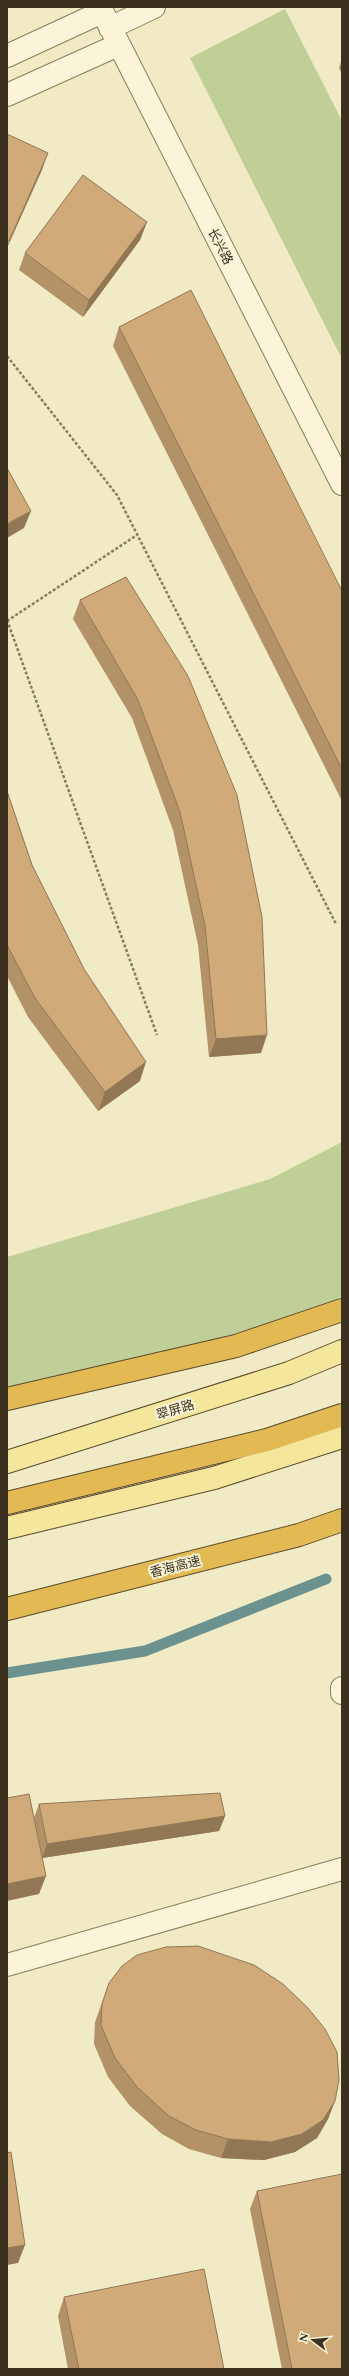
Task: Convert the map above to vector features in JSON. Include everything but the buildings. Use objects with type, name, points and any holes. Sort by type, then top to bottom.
[{"type":"highway","points":[[7,1399],[236,1346],[342,1310]]},
{"type":"highway","points":[[7,1503],[266,1440],[342,1415]]},
{"type":"highway","name":"香海高速","points":[[7,1609],[299,1535],[342,1520]]},
{"type":"main road","name":"翠屏路","points":[[7,1462],[289,1374],[342,1351]]},
{"type":"main road","points":[[7,1528],[214,1478],[342,1437]]},
{"type":"street","points":[[7,56],[154,7]]},
{"type":"street","points":[[7,95],[107,23]]},
{"type":"street","name":"长兴路","points":[[107,23],[342,484]]},
{"type":"street","points":[[342,1688],[342,1693]]},
{"type":"street","points":[[7,1965],[342,1869]]},
{"type":"path","points":[[7,356],[117,495],[336,924]]},
{"type":"path","points":[[137,535],[7,620],[157,1035]]},
{"type":"green space","points":[[285,9],[342,121],[342,359],[190,58]]},
{"type":"green space","points":[[342,1142],[342,1296],[280,1339],[7,1400],[7,1257],[270,1179]]},
{"type":"waterway","points":[[7,1673],[145,1651],[326,1579]]}]
